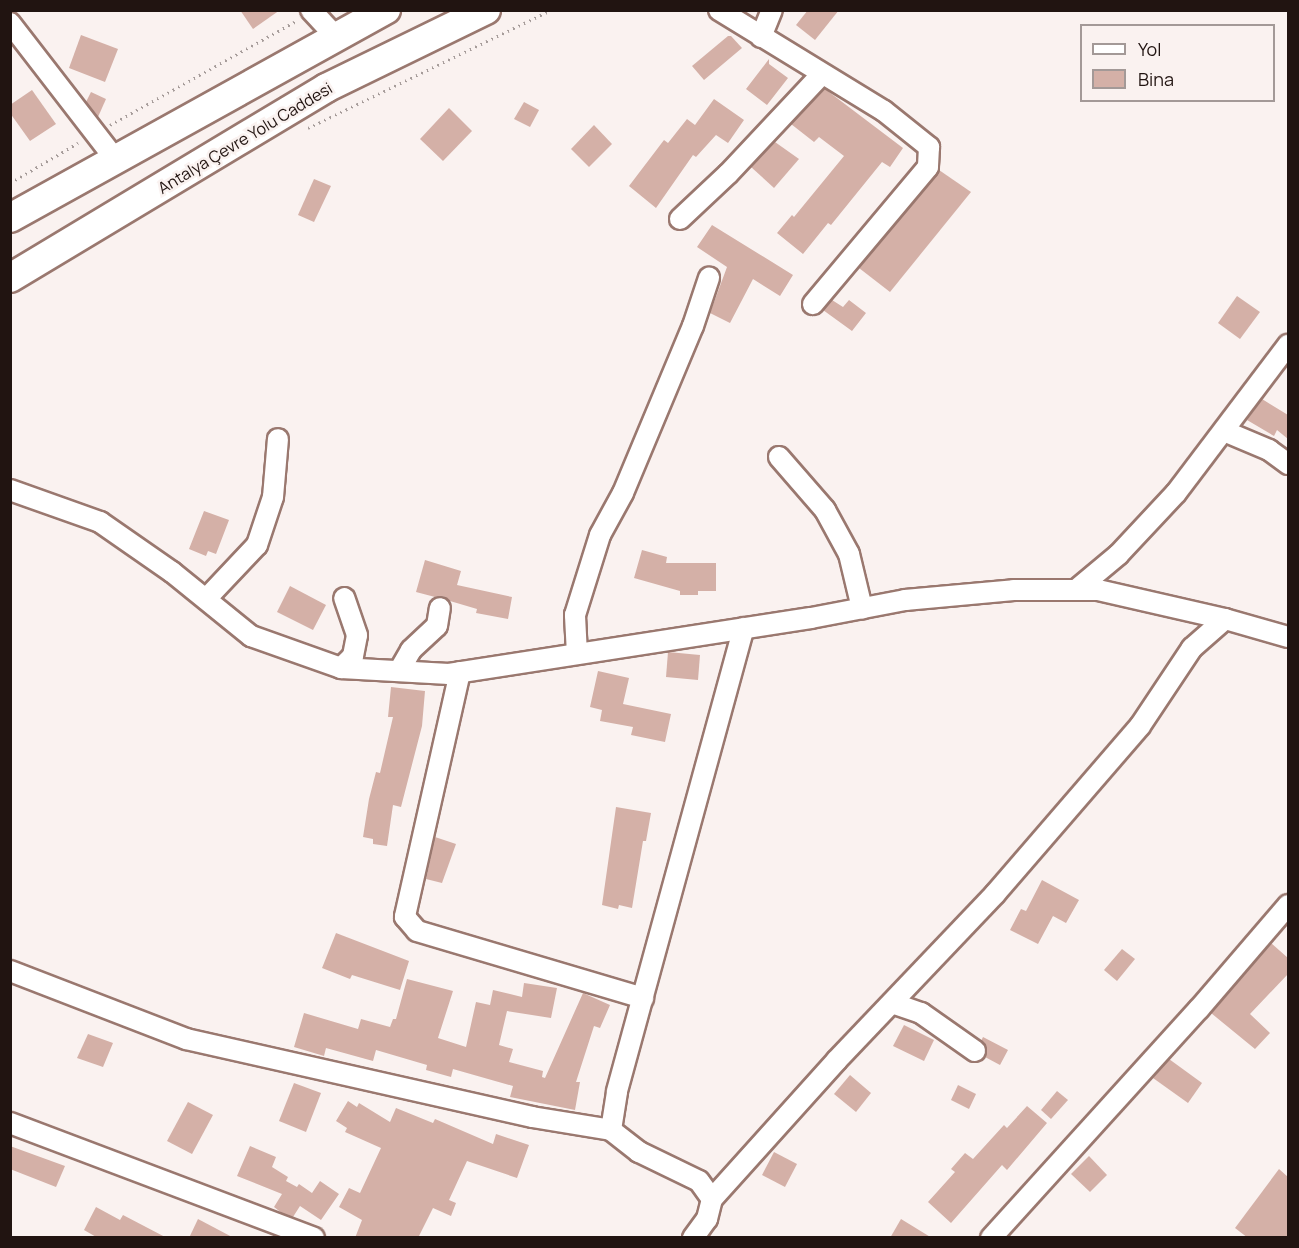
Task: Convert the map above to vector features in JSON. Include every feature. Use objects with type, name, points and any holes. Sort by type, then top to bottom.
[{"type":"highway","points":[[10,218],[386,10]]},
{"type":"highway","name":"Antalya Çevre Yolu Caddesi","points":[[10,278],[326,88],[486,10]]},
{"type":"street","points":[[719,10],[821,75],[884,111],[929,147],[928,167],[813,304]]},
{"type":"street","points":[[761,37],[772,10]]},
{"type":"street","points":[[312,11],[337,38]]},
{"type":"street","points":[[10,23],[116,160]]},
{"type":"street","points":[[680,219],[728,174],[821,75]]},
{"type":"street","points":[[577,654],[575,615],[596,546],[623,492],[693,326],[710,279]]},
{"type":"street","points":[[1076,590],[1118,555],[1176,493],[1288,345]]},
{"type":"street","points":[[1224,431],[1269,450],[1288,464]]},
{"type":"street","points":[[206,599],[257,545],[273,497],[278,439]]},
{"type":"street","points":[[778,458],[825,510],[849,554],[862,608]]},
{"type":"street","points":[[10,490],[100,522],[172,572],[251,636],[341,668],[460,672],[744,628],[905,600],[1003,591],[1098,590],[1224,619],[1288,637]]},
{"type":"street","points":[[341,668],[352,656],[357,635],[344,598]]},
{"type":"street","points":[[399,671],[411,650],[437,626],[440,608]]},
{"type":"street","points":[[693,1238],[707,1219],[712,1199],[891,1003],[995,894],[1140,726],[1192,648],[1224,619]]},
{"type":"street","points":[[611,1130],[617,1091],[744,628]]},
{"type":"street","points":[[460,672],[405,918],[417,931],[643,998]]},
{"type":"street","points":[[991,1238],[1199,1008],[1288,905]]},
{"type":"street","points":[[10,971],[186,1039],[532,1117],[611,1130],[639,1152],[699,1180],[712,1199]]},
{"type":"street","points":[[891,1003],[921,1013],[975,1051]]},
{"type":"street","points":[[10,1124],[27,1127],[314,1238]]},
{"type":"path","points":[[301,132],[550,10]]},
{"type":"path","points":[[10,183],[312,11]]},
{"type":"building","points":[[240,10],[280,10],[253,29]]},
{"type":"building","points":[[808,10],[839,10],[815,40],[796,25]]},
{"type":"building","points":[[81,35],[118,49],[105,82],[69,68]]},
{"type":"building","points":[[728,36],[731,36],[742,48],[704,80],[692,66]]},
{"type":"building","points":[[769,59],[769,64],[788,78],[767,105],[746,89]]},
{"type":"building","points":[[825,89],[903,148],[890,167],[882,162],[831,225],[828,223],[803,254],[777,233],[792,215],[794,217],[844,156],[819,137],[814,142],[791,124]]},
{"type":"building","points":[[32,90],[56,124],[30,141],[10,113],[10,105]]},
{"type":"building","points":[[91,92],[106,99],[98,117],[86,102]]},
{"type":"building","points":[[714,99],[744,120],[728,143],[716,135],[696,157],[693,155],[656,208],[629,186],[664,140],[668,143],[687,119],[695,125]]},
{"type":"building","points":[[524,102],[539,110],[530,127],[514,119]]},
{"type":"building","points":[[449,108],[472,131],[443,161],[420,139]]},
{"type":"building","points":[[594,125],[612,144],[589,167],[571,149]]},
{"type":"building","points":[[775,142],[799,159],[774,188],[751,167]]},
{"type":"building","points":[[939,170],[971,192],[890,292],[859,268]]},
{"type":"building","points":[[314,179],[331,186],[314,222],[298,215]]},
{"type":"building","points":[[712,225],[793,275],[780,296],[753,279],[730,323],[710,313],[727,267],[697,247]]},
{"type":"building","points":[[1237,296],[1260,312],[1240,339],[1218,323]]},
{"type":"building","points":[[832,300],[843,307],[849,300],[866,313],[852,331],[823,310]]},
{"type":"building","points":[[1262,399],[1288,415],[1288,439],[1277,430],[1274,436],[1247,420]]},
{"type":"building","points":[[204,511],[229,520],[216,554],[208,551],[206,556],[189,549]]},
{"type":"building","points":[[642,550],[667,557],[666,563],[716,563],[716,591],[698,591],[698,595],[680,595],[680,591],[634,578]]},
{"type":"building","points":[[425,560],[461,571],[457,585],[512,597],[508,619],[476,613],[477,609],[450,601],[443,596],[435,597],[416,592]]},
{"type":"building","points":[[290,586],[326,605],[313,630],[277,612]]},
{"type":"building","points":[[668,652],[700,655],[698,680],[666,677]]},
{"type":"building","points":[[598,671],[629,678],[623,704],[671,714],[665,742],[631,735],[633,727],[600,721],[602,710],[590,707]]},
{"type":"building","points":[[391,687],[425,691],[422,726],[401,807],[393,805],[387,846],[373,844],[373,839],[363,837],[369,799],[376,772],[380,773],[393,717],[388,717]]},
{"type":"building","points":[[616,807],[651,813],[646,841],[643,841],[632,908],[619,905],[618,909],[602,905]]},
{"type":"building","points":[[435,837],[456,844],[442,883],[426,879]]},
{"type":"building","points":[[1042,880],[1079,900],[1066,923],[1053,916],[1038,944],[1010,930],[1021,909],[1026,911]]},
{"type":"building","points":[[336,933],[409,961],[400,990],[352,975],[350,979],[322,968]]},
{"type":"building","points":[[1271,943],[1288,958],[1288,974],[1250,1014],[1270,1033],[1255,1049],[1211,1013]]},
{"type":"building","points":[[1122,949],[1135,959],[1117,981],[1104,970]]},
{"type":"building","points":[[407,979],[453,991],[438,1038],[466,1047],[476,1002],[490,1005],[493,990],[522,997],[524,983],[557,988],[551,1018],[507,1011],[499,1045],[513,1049],[509,1062],[543,1071],[542,1077],[545,1078],[583,993],[610,1005],[600,1028],[594,1026],[576,1082],[580,1082],[575,1110],[510,1097],[513,1086],[453,1069],[451,1077],[426,1070],[427,1065],[376,1050],[373,1061],[326,1048],[324,1056],[294,1047],[304,1013],[358,1029],[361,1019],[390,1027],[393,1019],[396,1019]]},
{"type":"building","points":[[904,1025],[934,1040],[924,1061],[893,1046]]},
{"type":"building","points":[[88,1034],[113,1043],[103,1067],[77,1058]]},
{"type":"building","points":[[983,1037],[1008,1050],[1000,1065],[985,1057],[986,1047],[981,1041]]},
{"type":"building","points":[[1169,1059],[1202,1083],[1188,1103],[1153,1078]]},
{"type":"building","points":[[850,1075],[871,1093],[856,1112],[834,1094]]},
{"type":"building","points":[[294,1083],[321,1093],[306,1132],[279,1121]]},
{"type":"building","points":[[958,1085],[976,1094],[969,1109],[951,1100]]},
{"type":"building","points":[[1057,1091],[1068,1100],[1051,1119],[1041,1110]]},
{"type":"building","points":[[348,1101],[357,1107],[359,1103],[390,1122],[396,1108],[433,1123],[435,1119],[493,1144],[496,1134],[529,1145],[517,1178],[467,1161],[449,1200],[456,1203],[451,1216],[433,1208],[418,1238],[355,1238],[362,1220],[339,1207],[349,1188],[360,1193],[381,1148],[345,1132],[347,1128],[336,1121]]},
{"type":"building","points":[[188,1102],[213,1115],[192,1154],[167,1141]]},
{"type":"building","points":[[1027,1106],[1047,1123],[1007,1170],[1002,1165],[951,1223],[928,1202],[955,1172],[951,1169],[965,1153],[973,1159],[1004,1125],[1007,1128]]},
{"type":"building","points":[[10,1146],[65,1166],[56,1187],[10,1169]]},
{"type":"building","points":[[250,1146],[276,1157],[272,1167],[288,1177],[286,1181],[297,1187],[299,1184],[312,1193],[320,1181],[339,1194],[321,1220],[300,1206],[293,1217],[283,1214],[274,1207],[282,1194],[237,1176]]},
{"type":"building","points":[[774,1152],[797,1164],[785,1187],[762,1175]]},
{"type":"building","points":[[1089,1156],[1107,1175],[1090,1192],[1071,1174]]},
{"type":"building","points":[[1279,1169],[1288,1177],[1288,1238],[1248,1238],[1235,1228]]},
{"type":"building","points":[[96,1207],[120,1220],[123,1215],[167,1238],[98,1238],[84,1230]]},
{"type":"building","points":[[198,1219],[234,1238],[189,1238]]},
{"type":"building","points":[[901,1219],[932,1238],[890,1238]]}]
